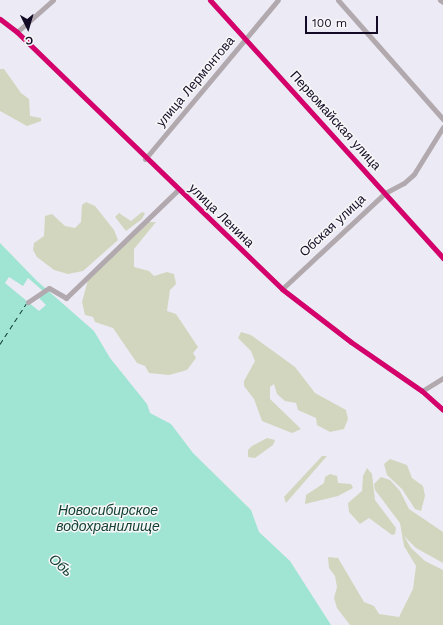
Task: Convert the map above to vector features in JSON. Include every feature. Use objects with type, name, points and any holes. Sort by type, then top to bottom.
[{"type":"street","points":[[17,32],[53,0]]},
{"type":"street","name":"Первомайская улица","points":[[210,0],[443,258]]},
{"type":"street","name":"улица Лермонтова","points":[[145,159],[278,0]]},
{"type":"street","points":[[338,0],[443,119]]},
{"type":"street","name":"улица Ленина","points":[[0,19],[17,32],[145,159],[282,289],[351,342],[422,391],[443,410]]},
{"type":"street","name":"Обская улица","points":[[282,289],[385,193],[404,183],[414,174],[443,127]]},
{"type":"street","points":[[28,302],[49,288],[66,298],[178,190]]},
{"type":"street","points":[[422,391],[443,378]]},
{"type":"shaded area","points":[[0,69],[4,69],[21,93],[29,99],[30,116],[41,118],[41,121],[27,126],[0,111]]},
{"type":"shaded area","points":[[86,202],[95,206],[114,230],[118,240],[83,271],[68,274],[54,270],[37,257],[33,250],[34,243],[44,236],[45,216],[52,214],[65,226],[75,228],[81,222],[82,205]]},
{"type":"shaded area","points":[[142,212],[145,213],[142,219],[126,231],[115,217],[119,213],[131,221]]},
{"type":"shaded area","points":[[148,222],[156,222],[134,249],[134,267],[149,271],[154,276],[167,272],[174,274],[176,284],[170,290],[167,311],[176,314],[198,347],[193,353],[196,358],[187,370],[169,375],[149,373],[145,366],[137,363],[113,328],[95,322],[93,317],[85,315],[82,302],[88,280]]},
{"type":"shaded area","points":[[241,332],[251,335],[295,367],[315,393],[346,410],[348,419],[344,429],[330,432],[317,425],[316,418],[298,410],[296,403],[285,401],[277,394],[274,384],[270,387],[270,399],[301,429],[292,433],[262,421],[254,399],[244,386],[244,381],[255,361],[251,351],[238,338]]},
{"type":"shaded area","points":[[267,438],[275,440],[273,445],[255,458],[248,457],[248,450],[252,446]]},
{"type":"shaded area","points":[[322,456],[327,456],[286,503],[284,497]]},
{"type":"shaded area","points":[[390,459],[407,465],[412,478],[423,486],[425,496],[421,511],[415,509],[402,489],[387,475],[384,464]]},
{"type":"shaded area","points":[[367,468],[372,474],[375,500],[396,528],[395,534],[392,535],[369,518],[360,524],[349,512],[348,503],[362,491],[363,476]]},
{"type":"shaded area","points":[[330,474],[337,476],[338,483],[351,484],[353,488],[338,496],[305,504],[306,495],[324,483],[325,477]]},
{"type":"shaded area","points":[[381,477],[390,480],[400,491],[409,509],[443,532],[443,563],[416,548],[404,536],[411,548],[425,561],[443,570],[443,625],[350,625],[337,608],[334,598],[337,587],[335,576],[329,568],[328,557],[338,558],[364,602],[374,606],[379,614],[399,617],[413,589],[416,566],[404,546],[400,523],[375,490],[374,484]]},
{"type":"water","name":"Новосибирское водохранилище","points":[[0,243],[37,281],[94,331],[110,358],[147,404],[150,413],[171,424],[193,453],[251,510],[259,532],[290,561],[331,625],[0,625]]},
{"type":"pier","points":[[9,277],[23,286],[28,278],[43,291],[39,298],[46,305],[39,311],[5,283]]},
{"type":"ferry route","points":[[0,344],[26,304]]},
{"type":"cycle path","points":[[210,0],[443,258]]},
{"type":"cycle path","points":[[0,19],[17,32],[282,289],[351,342],[422,391],[443,410]]},
{"type":"water label","name":"Обь","points":[[61,565]]}]
